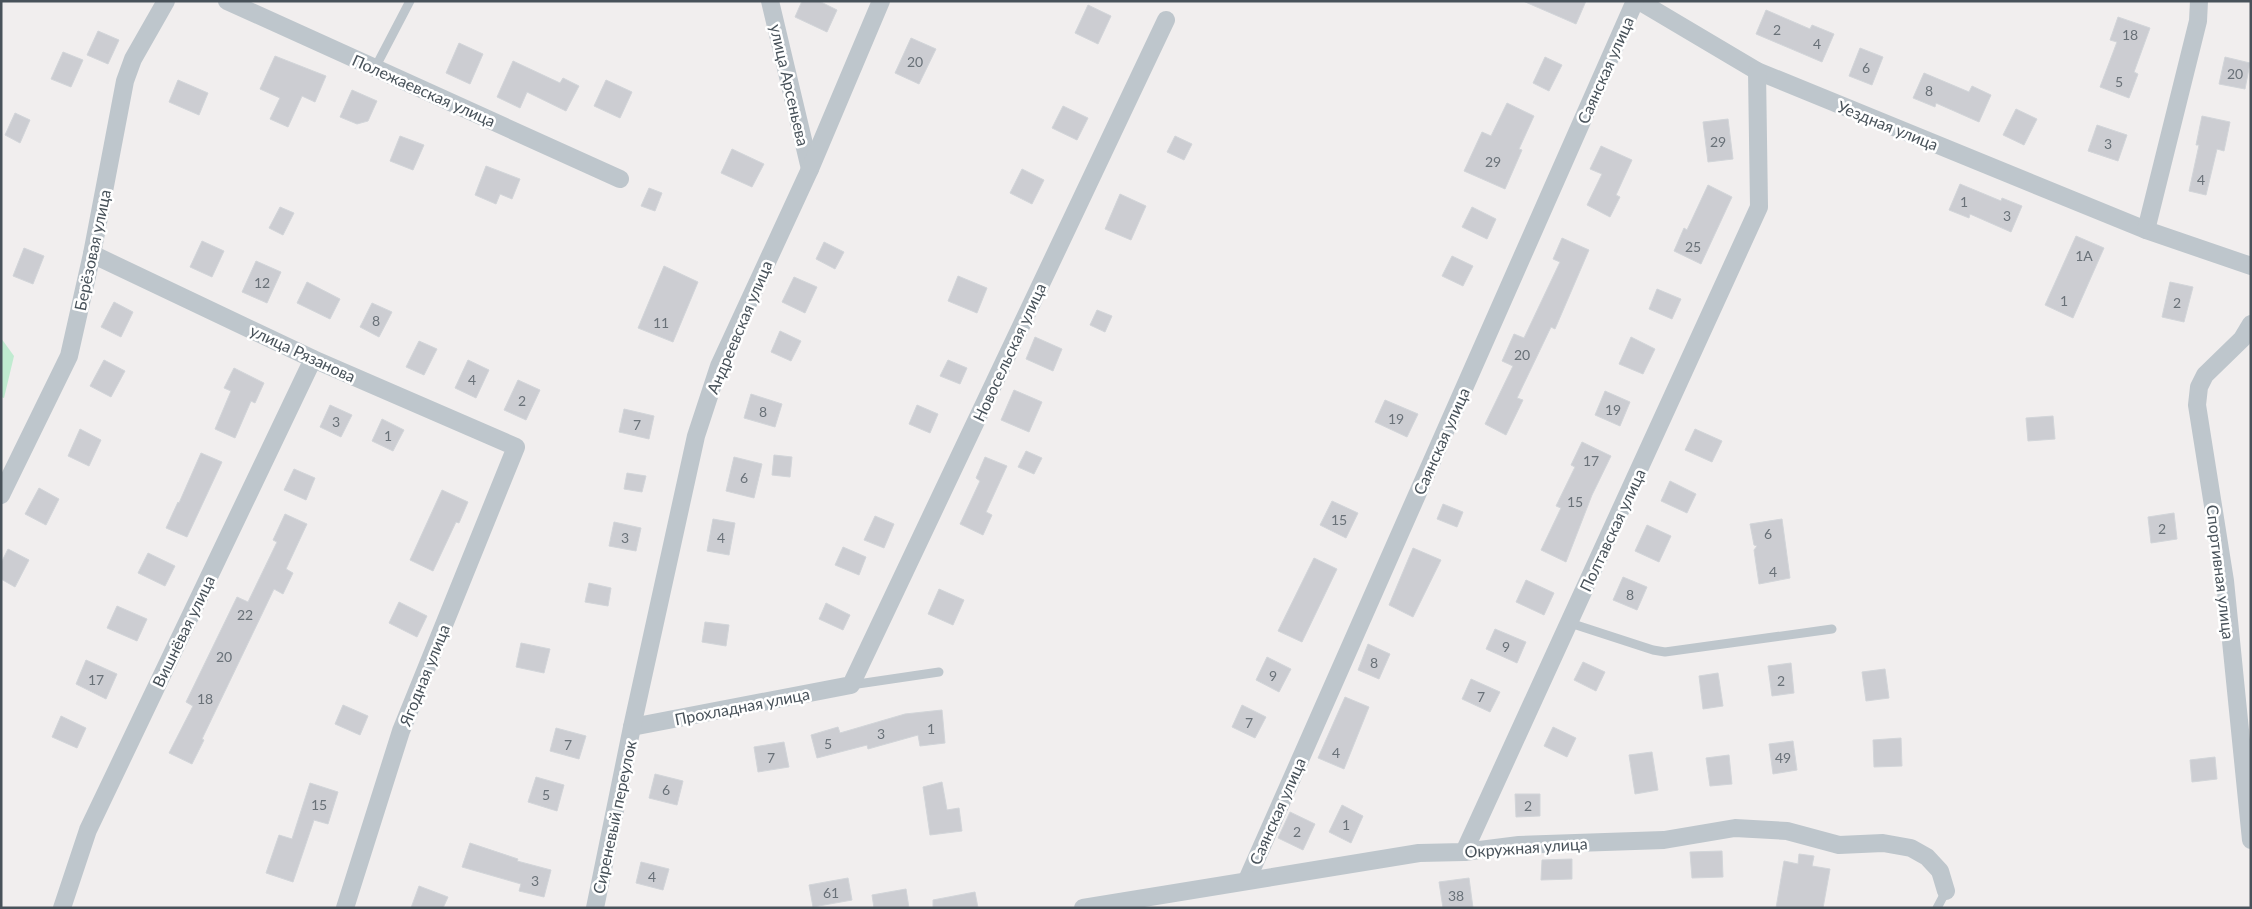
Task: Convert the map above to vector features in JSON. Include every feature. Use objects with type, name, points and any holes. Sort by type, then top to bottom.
[{"type":"street","name":"Берёзовая улица","points":[[1,495],[69,356],[92,254],[125,81],[133,59],[166,1]]},
{"type":"street","name":"Полежаевская улица","points":[[227,1],[620,179]]},
{"type":"street","name":"улица Арсеньева","points":[[770,1],[810,169]]},
{"type":"street","name":"Андреевская улица","points":[[632,727],[702,418],[718,366],[810,169],[880,1]]},
{"type":"street","name":"Уездная улица","points":[[1637,1],[1757,71],[2146,230],[2251,266]]},
{"type":"street","name":"Саянская улица","points":[[1247,880],[1637,1]]},
{"type":"street","points":[[2146,230],[2198,21],[2199,1]]},
{"type":"street","name":"Новосельская улица","points":[[851,685],[1166,20]]},
{"type":"street","name":"Полтавская улица","points":[[1464,852],[1760,207],[1757,71]]},
{"type":"street","name":"улица Рязанова","points":[[92,254],[314,359],[516,447]]},
{"type":"street","name":"Спортивная улица","points":[[2251,324],[2242,338],[2205,375],[2199,387],[2197,404],[2225,581],[2251,840]]},
{"type":"street","name":"Вишнёвая улица","points":[[62,908],[88,830],[314,359]]},
{"type":"street","name":"Ягодная улица","points":[[345,908],[401,731],[516,447]]},
{"type":"street","name":"Прохладная улица","points":[[632,727],[851,685]]},
{"type":"street","name":"Сиреневый переулок","points":[[595,908],[632,727]]},
{"type":"street","name":"Окружная улица","points":[[1084,908],[1420,853],[1464,852],[1519,845],[1664,840],[1735,828],[1787,831],[1839,845],[1883,843],[1911,848],[1927,857],[1940,872],[1946,891]]},
{"type":"lane","points":[[375,68],[410,1]]},
{"type":"lane","points":[[1570,623],[1653,650],[1665,652],[1832,629]]},
{"type":"lane","points":[[851,685],[939,672]]},
{"type":"lane","points":[[1937,908],[1946,891]]},
{"type":"green space","points":[[1,338],[14,356],[4,398],[1,397]]},
{"type":"building","points":[[802,1],[819,1],[837,10],[827,32],[795,17]]},
{"type":"building","points":[[1523,1],[1586,1],[1576,24]]},
{"type":"building","points":[[1088,5],[1111,16],[1098,44],[1075,33]]},
{"type":"building","points":[[1766,10],[1810,29],[1812,25],[1834,34],[1822,62],[1756,34]]},
{"type":"building","points":[[2118,17],[2150,28],[2134,72],[2138,74],[2129,98],[2100,87],[2117,42],[2110,40]]},
{"type":"building","points":[[98,31],[119,40],[108,64],[87,55]]},
{"type":"building","points":[[911,38],[936,49],[919,84],[895,73]]},
{"type":"building","points":[[459,43],[483,54],[470,84],[446,73]]},
{"type":"building","points":[[1860,48],[1883,57],[1872,85],[1849,76]]},
{"type":"building","points":[[63,52],[83,60],[71,87],[51,79]]},
{"type":"building","points":[[275,56],[326,76],[315,102],[302,96],[288,127],[270,119],[280,98],[260,89]]},
{"type":"building","points":[[1545,57],[1562,65],[1549,91],[1533,83]]},
{"type":"building","points":[[2225,57],[2250,63],[2245,89],[2219,84]]},
{"type":"building","points":[[513,61],[560,83],[563,78],[579,86],[566,111],[527,92],[520,108],[497,97]]},
{"type":"building","points":[[1924,73],[1969,92],[1972,86],[1991,95],[1979,122],[1936,103],[1935,107],[1913,98]]},
{"type":"building","points":[[178,80],[208,93],[199,115],[169,102]]},
{"type":"building","points":[[606,80],[632,92],[620,118],[594,106]]},
{"type":"building","points":[[352,90],[377,101],[368,121],[357,124],[340,117]]},
{"type":"building","points":[[1507,103],[1534,116],[1519,149],[1522,150],[1505,189],[1464,171],[1482,132],[1491,136]]},
{"type":"building","points":[[1063,106],[1088,118],[1077,140],[1052,128]]},
{"type":"building","points":[[2016,109],[2037,119],[2024,145],[2003,135]]},
{"type":"building","points":[[15,113],[30,120],[20,143],[5,135]]},
{"type":"building","points":[[2202,116],[2230,122],[2224,151],[2217,149],[2206,195],[2189,191],[2199,145],[2196,145]]},
{"type":"building","points":[[1728,119],[1733,159],[1708,162],[1703,122]]},
{"type":"building","points":[[2097,125],[2127,135],[2118,161],[2088,151]]},
{"type":"building","points":[[400,136],[424,145],[413,170],[390,161]]},
{"type":"building","points":[[1175,136],[1192,144],[1184,160],[1167,152]]},
{"type":"building","points":[[1601,146],[1632,160],[1616,195],[1620,197],[1610,217],[1587,205],[1602,174],[1590,169]]},
{"type":"building","points":[[732,149],[764,164],[752,187],[721,173]]},
{"type":"building","points":[[486,166],[520,179],[512,199],[500,194],[496,204],[475,195]]},
{"type":"building","points":[[1022,169],[1044,180],[1032,204],[1010,193]]},
{"type":"building","points":[[1960,184],[2001,201],[2002,198],[2022,206],[2011,232],[1970,214],[1969,218],[1949,210]]},
{"type":"building","points":[[1708,185],[1732,197],[1701,264],[1674,251],[1684,228],[1687,230]]},
{"type":"building","points":[[649,188],[662,193],[655,211],[641,206]]},
{"type":"building","points":[[1120,194],[1146,206],[1131,240],[1105,229]]},
{"type":"building","points":[[280,207],[294,213],[283,235],[269,228]]},
{"type":"building","points":[[1472,207],[1496,219],[1487,239],[1462,227]]},
{"type":"building","points":[[2076,236],[2104,248],[2073,318],[2045,305]]},
{"type":"building","points":[[1562,238],[1589,250],[1555,329],[1551,327],[1517,398],[1523,400],[1506,435],[1485,424],[1513,366],[1502,361],[1514,334],[1524,338],[1560,262],[1553,259]]},
{"type":"building","points":[[202,241],[224,251],[212,277],[190,267]]},
{"type":"building","points":[[824,242],[844,252],[835,269],[816,259]]},
{"type":"building","points":[[24,248],[44,256],[33,284],[13,276]]},
{"type":"building","points":[[1452,256],[1473,266],[1463,286],[1442,276]]},
{"type":"building","points":[[256,261],[281,272],[267,303],[242,292]]},
{"type":"building","points":[[664,266],[698,282],[673,342],[638,328]]},
{"type":"building","points":[[958,276],[987,288],[977,313],[948,301]]},
{"type":"building","points":[[794,277],[817,287],[805,313],[782,302]]},
{"type":"building","points":[[307,282],[340,299],[330,319],[297,303]]},
{"type":"building","points":[[2170,282],[2193,287],[2184,322],[2162,317]]},
{"type":"building","points":[[1657,289],[1681,299],[1672,319],[1649,309]]},
{"type":"building","points":[[114,302],[133,312],[121,337],[101,327]]},
{"type":"building","points":[[372,303],[392,312],[379,337],[360,327]]},
{"type":"building","points":[[1097,310],[1112,316],[1105,332],[1090,325]]},
{"type":"building","points":[[780,331],[801,341],[791,361],[771,352]]},
{"type":"building","points":[[1035,337],[1062,349],[1053,371],[1026,359]]},
{"type":"building","points":[[1631,337],[1655,349],[1643,374],[1619,364]]},
{"type":"building","points":[[419,341],[437,349],[424,375],[406,367]]},
{"type":"building","points":[[104,360],[125,371],[111,397],[90,386]]},
{"type":"building","points":[[468,360],[489,370],[476,398],[455,388]]},
{"type":"building","points":[[948,360],[967,368],[960,384],[940,376]]},
{"type":"building","points":[[234,368],[264,383],[255,403],[251,401],[235,438],[215,429],[231,391],[224,388]]},
{"type":"building","points":[[518,380],[540,390],[526,420],[504,410]]},
{"type":"building","points":[[1014,390],[1042,402],[1029,432],[1001,420]]},
{"type":"building","points":[[1605,391],[1630,402],[1620,426],[1595,415]]},
{"type":"building","points":[[751,394],[782,404],[775,427],[744,418]]},
{"type":"building","points":[[1385,400],[1418,414],[1407,437],[1375,422]]},
{"type":"building","points":[[330,405],[352,415],[341,437],[320,427]]},
{"type":"building","points":[[917,405],[938,414],[930,433],[909,424]]},
{"type":"building","points":[[624,409],[654,416],[649,439],[619,432]]},
{"type":"building","points":[[2053,416],[2055,439],[2028,441],[2026,418]]},
{"type":"building","points":[[382,419],[404,430],[393,451],[372,441]]},
{"type":"building","points":[[80,429],[101,440],[89,466],[68,456]]},
{"type":"building","points":[[1695,429],[1722,441],[1712,462],[1685,450]]},
{"type":"building","points":[[1582,442],[1611,456],[1592,495],[1566,562],[1541,550],[1561,508],[1556,506],[1575,467],[1571,465]]},
{"type":"building","points":[[1026,451],[1042,458],[1034,474],[1018,467]]},
{"type":"building","points":[[201,453],[222,462],[187,537],[166,528]]},
{"type":"building","points":[[774,455],[792,457],[790,477],[772,475]]},
{"type":"building","points":[[734,457],[762,464],[754,498],[726,491]]},
{"type":"building","points":[[985,457],[1007,466],[986,512],[992,515],[983,535],[960,524],[980,481],[976,478]]},
{"type":"building","points":[[294,469],[315,478],[306,500],[284,490]]},
{"type":"building","points":[[627,473],[646,476],[642,492],[624,489]]},
{"type":"building","points":[[1670,481],[1696,494],[1687,513],[1661,501]]},
{"type":"building","points":[[39,488],[59,499],[46,525],[25,514]]},
{"type":"building","points":[[442,490],[468,502],[459,523],[456,522],[433,571],[410,560]]},
{"type":"building","points":[[1332,501],[1358,513],[1346,538],[1320,525]]},
{"type":"building","points":[[1443,504],[1463,512],[1457,527],[1437,519]]},
{"type":"building","points":[[2174,513],[2177,539],[2151,543],[2148,517]]},
{"type":"building","points":[[285,514],[307,524],[286,569],[293,573],[283,594],[274,589],[202,739],[204,740],[192,764],[169,753],[193,706],[186,702],[237,597],[248,602],[277,542],[273,540]]},
{"type":"building","points":[[875,516],[894,524],[884,548],[864,540]]},
{"type":"building","points":[[713,519],[735,523],[729,555],[707,551]]},
{"type":"building","points":[[1782,519],[1790,578],[1759,584],[1754,550],[1757,546],[1754,545],[1750,524]]},
{"type":"building","points":[[614,522],[641,528],[636,551],[609,546]]},
{"type":"building","points":[[1647,525],[1671,536],[1659,562],[1635,551]]},
{"type":"building","points":[[843,547],[866,557],[859,575],[835,565]]},
{"type":"building","points":[[1413,548],[1441,560],[1413,617],[1389,605]]},
{"type":"building","points":[[8,549],[29,560],[15,587],[1,579],[1,563]]},
{"type":"building","points":[[148,553],[175,566],[165,586],[138,573]]},
{"type":"building","points":[[1314,558],[1337,569],[1302,642],[1278,631]]},
{"type":"building","points":[[1623,577],[1647,587],[1637,610],[1613,600]]},
{"type":"building","points":[[1526,580],[1554,593],[1544,615],[1516,602]]},
{"type":"building","points":[[589,583],[611,588],[608,606],[585,602]]},
{"type":"building","points":[[939,589],[964,600],[953,625],[928,614]]},
{"type":"building","points":[[399,602],[427,616],[417,637],[389,623]]},
{"type":"building","points":[[826,603],[850,615],[843,630],[819,619]]},
{"type":"building","points":[[117,606],[147,619],[137,641],[107,628]]},
{"type":"building","points":[[705,622],[729,625],[726,646],[702,642]]},
{"type":"building","points":[[1495,629],[1526,642],[1517,663],[1486,649]]},
{"type":"building","points":[[521,643],[550,649],[544,673],[516,667]]},
{"type":"building","points":[[1368,644],[1390,654],[1379,679],[1358,670]]},
{"type":"building","points":[[1267,657],[1291,669],[1279,692],[1256,680]]},
{"type":"building","points":[[86,660],[117,674],[106,699],[76,684]]},
{"type":"building","points":[[1583,662],[1605,672],[1596,691],[1574,680]]},
{"type":"building","points":[[1791,663],[1794,693],[1772,696],[1768,666]]},
{"type":"building","points":[[1885,669],[1889,698],[1866,701],[1862,672]]},
{"type":"building","points":[[1718,673],[1723,706],[1703,709],[1699,676]]},
{"type":"building","points":[[1471,679],[1500,692],[1490,712],[1462,699]]},
{"type":"building","points":[[1345,697],[1369,707],[1344,769],[1318,758]]},
{"type":"building","points":[[343,705],[368,716],[360,735],[335,724]]},
{"type":"building","points":[[1242,705],[1266,717],[1255,738],[1232,727]]},
{"type":"building","points":[[942,710],[945,743],[920,746],[918,735],[868,749],[867,745],[817,758],[811,735],[838,727],[840,733],[905,714]]},
{"type":"building","points":[[61,716],[86,728],[77,748],[52,737]]},
{"type":"building","points":[[1553,727],[1576,738],[1567,757],[1544,746]]},
{"type":"building","points":[[556,728],[586,736],[579,759],[550,751]]},
{"type":"building","points":[[1901,738],[1902,766],[1874,767],[1873,740]]},
{"type":"building","points":[[1793,741],[1797,770],[1773,774],[1769,744]]},
{"type":"building","points":[[784,742],[789,767],[758,772],[754,747]]},
{"type":"building","points":[[1652,752],[1658,790],[1635,794],[1629,755]]},
{"type":"building","points":[[1729,755],[1732,784],[1710,786],[1706,758]]},
{"type":"building","points":[[2215,757],[2217,779],[2192,782],[2190,760]]},
{"type":"building","points":[[655,774],[683,781],[677,805],[649,798]]},
{"type":"building","points":[[536,777],[564,785],[557,811],[528,802]]},
{"type":"building","points":[[942,782],[947,810],[959,808],[962,831],[930,835],[923,787]]},
{"type":"building","points":[[310,783],[338,792],[328,824],[314,820],[293,882],[266,873],[279,835],[292,839]]},
{"type":"building","points":[[1515,794],[1540,794],[1540,816],[1516,817]]},
{"type":"building","points":[[1342,805],[1363,816],[1351,843],[1329,832]]},
{"type":"building","points":[[1290,812],[1315,824],[1303,850],[1278,838]]},
{"type":"building","points":[[470,843],[518,859],[517,861],[551,870],[544,897],[519,891],[521,884],[462,867]]},
{"type":"building","points":[[1722,851],[1723,877],[1692,878],[1690,852]]},
{"type":"building","points":[[1799,854],[1814,856],[1812,866],[1830,869],[1823,908],[1776,908],[1784,861],[1798,864]]},
{"type":"building","points":[[1572,859],[1572,879],[1541,880],[1542,860]]},
{"type":"building","points":[[641,862],[669,869],[663,890],[636,883]]},
{"type":"building","points":[[848,878],[852,900],[813,907],[809,885]]},
{"type":"building","points":[[1469,878],[1473,908],[1443,908],[1439,882]]},
{"type":"building","points":[[419,886],[448,897],[443,908],[411,908]]},
{"type":"building","points":[[906,889],[909,908],[874,908],[872,895]]},
{"type":"building","points":[[975,892],[978,908],[933,908],[933,900]]}]
